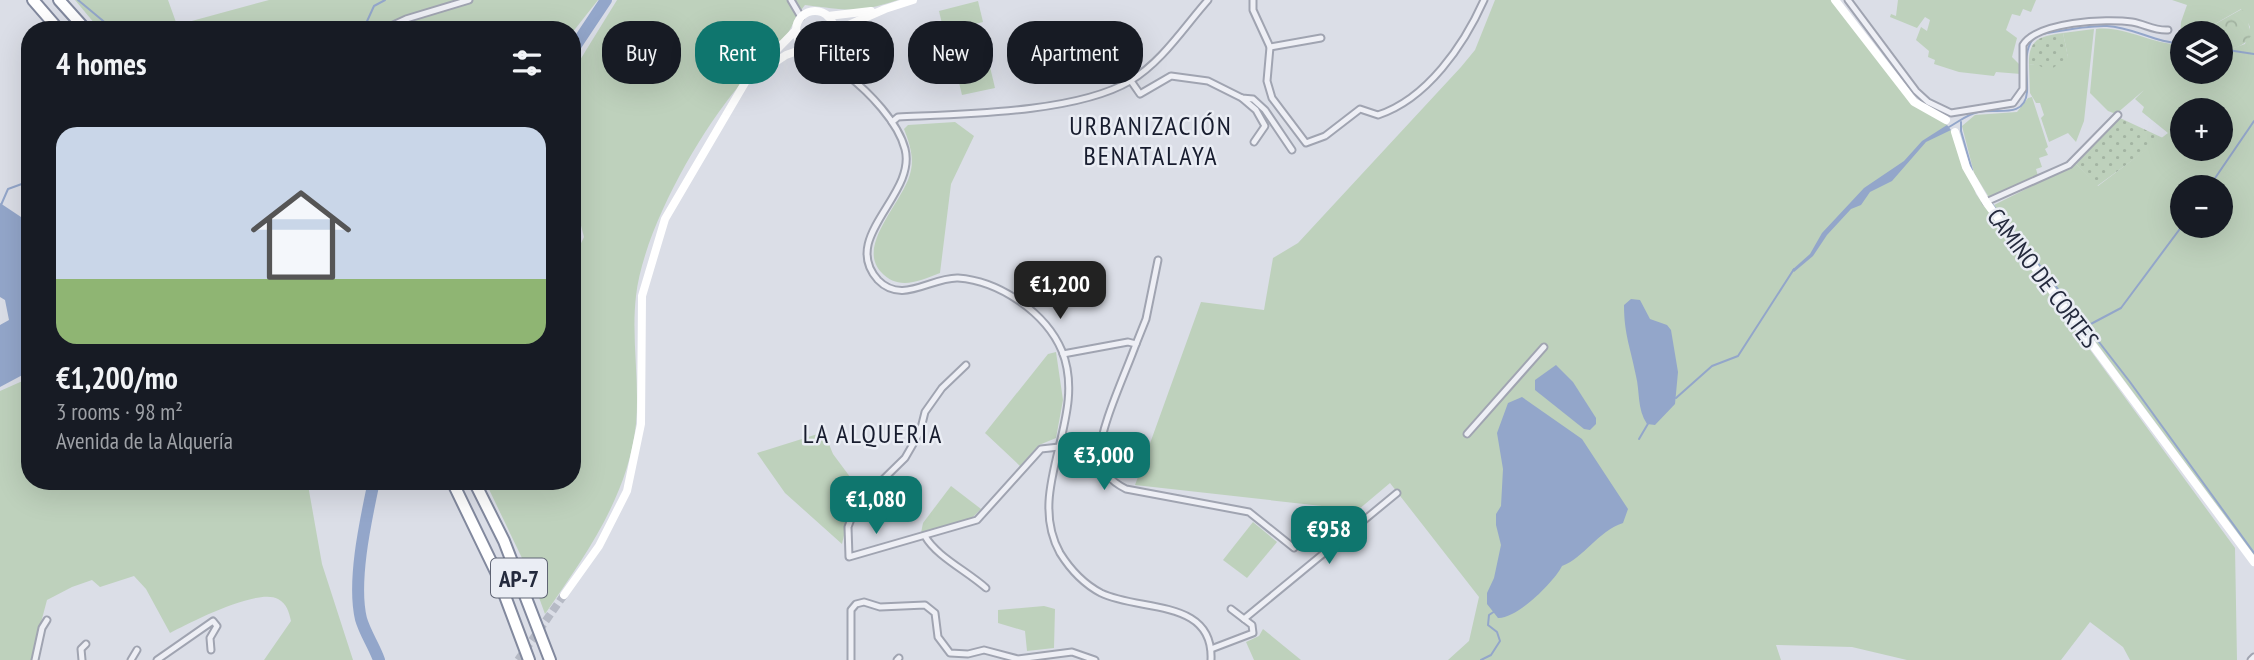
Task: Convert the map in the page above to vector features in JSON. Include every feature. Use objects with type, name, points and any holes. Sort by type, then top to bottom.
[{"type":"highway","points":[[33,0],[51,21]]},
{"type":"highway","points":[[60,0],[78,21]]},
{"type":"highway","name":"AP-7","points":[[457,490],[496,572],[529,660]]},
{"type":"highway","name":"AP-7","points":[[479,490],[509,553],[550,660]]},
{"type":"main road","points":[[858,21],[913,0]]},
{"type":"main road","name":"CAMINO DE CORTES","points":[[1835,0],[1914,102],[1946,120]]},
{"type":"main road","points":[[799,21],[811,11],[828,16],[885,9]]},
{"type":"main road","points":[[828,16],[830,21]]},
{"type":"main road","points":[[564,595],[599,546],[627,491],[641,424],[642,296],[665,219],[746,81],[794,32]]},
{"type":"main road","points":[[736,98],[768,66],[794,55]]},
{"type":"main road","name":"CAMINO DE CORTES","points":[[1955,132],[1966,167],[1986,202],[2254,562]]},
{"type":"street","points":[[402,21],[469,0]]},
{"type":"street","points":[[791,0],[801,17]]},
{"type":"street","points":[[1143,72],[1208,0]]},
{"type":"street","points":[[1253,0],[1253,10],[1270,47],[1268,81],[1272,98],[1306,143],[1325,136],[1360,109],[1378,115],[1405,103],[1460,46],[1484,0]]},
{"type":"street","points":[[1848,0],[1916,91],[1928,102],[1951,113],[2008,104],[2017,100],[2023,89],[2023,45],[2040,29],[2115,20],[2134,22],[2158,31],[2168,30]]},
{"type":"street","points":[[1270,47],[1321,38]]},
{"type":"street","points":[[1133,84],[1140,94],[1171,76],[1208,81],[1242,98],[1258,102],[1292,149]]},
{"type":"street","points":[[856,84],[892,122],[901,137],[906,164],[895,192],[868,242],[866,259],[878,279],[899,291],[951,278],[986,285],[1041,317],[1063,354],[1069,405],[1048,502],[1055,543],[1074,572],[1102,593],[1191,617],[1208,636],[1211,660]]},
{"type":"street","points":[[892,122],[898,117],[1065,104],[1110,92],[1125,84]]},
{"type":"street","points":[[1242,98],[1256,110],[1265,126],[1254,142]]},
{"type":"street","points":[[1986,202],[2069,165],[2118,115]]},
{"type":"street","name":"CAMINO DE CORTES","points":[[1946,120],[1955,132]]},
{"type":"street","points":[[1158,260],[1146,319],[1101,443],[1101,466],[1107,476],[1126,489],[1249,512],[1294,548]]},
{"type":"street","points":[[1063,354],[1128,342],[1136,344]]},
{"type":"street","points":[[1467,433],[1544,347]]},
{"type":"street","points":[[966,365],[942,388],[925,412],[920,432],[905,458],[856,506],[848,527],[849,557],[977,520],[1041,449],[1059,447]]},
{"type":"street","points":[[1244,619],[1397,493]]},
{"type":"street","points":[[925,536],[933,550],[962,567],[986,588]]},
{"type":"street","points":[[851,660],[850,610],[856,604],[864,602],[880,607],[920,603],[931,608],[938,619],[938,637],[950,653],[968,654],[984,650],[1018,659],[1072,652],[1095,660]]},
{"type":"street","points":[[1211,649],[1252,634],[1253,627],[1231,609]]},
{"type":"street","points":[[35,660],[42,628],[47,620]]},
{"type":"street","points":[[157,660],[213,621],[217,626],[210,638],[211,650]]},
{"type":"street","points":[[82,660],[80,651],[86,644]]},
{"type":"street","points":[[131,660],[137,650]]},
{"type":"green space","points":[[75,0],[168,0],[176,21],[92,21]]},
{"type":"green space","points":[[269,0],[598,0],[581,22],[192,21]]},
{"type":"green space","points":[[617,0],[898,0],[852,10],[805,5],[780,44],[780,21],[695,21],[695,84],[741,84],[722,107],[690,158],[674,186],[649,243],[636,296],[636,424],[624,476],[603,525],[545,614],[533,581],[489,490],[581,490],[581,243],[584,237],[581,226],[581,58],[602,24],[602,84],[681,84],[681,21],[604,21]]},
{"type":"green space","points":[[1495,0],[1833,0],[1910,101],[1947,125],[1955,137],[1976,194],[2235,548],[2237,660],[2130,660],[2123,647],[2090,622],[2061,660],[1907,660],[1852,647],[1776,645],[1781,660],[1448,660],[1469,641],[1479,597],[1390,483],[1358,510],[1135,485],[1201,302],[1264,310],[1273,258],[1298,243],[1461,67],[1475,50]]},
{"type":"green space","points":[[1898,0],[2036,0],[2031,12],[2023,9],[2020,16],[2012,14],[2006,30],[2017,38],[2012,57],[2020,65],[2021,74],[1996,72],[1994,76],[1959,72],[1934,64],[1935,60],[1928,57],[1929,51],[1916,40],[1921,27],[1927,31],[1930,20],[1925,17],[1917,28],[1890,17],[1891,14],[1896,16]]},
{"type":"green space","points":[[2172,0],[2254,0],[2254,555],[1994,205],[2076,164],[2098,186],[2168,133],[2142,112],[2144,107],[2135,99],[2144,90],[2116,114],[2108,111],[2090,93],[2096,29],[2118,30],[2170,44],[2170,84],[2233,84],[2233,52],[2252,54],[2233,51],[2233,48],[2245,44],[2250,27],[2241,9],[2220,21],[2181,21],[2187,5]]},
{"type":"green space","points":[[978,1],[983,21],[941,21],[939,11]]},
{"type":"green space","points":[[2242,9],[2247,17],[2251,36],[2242,45],[2233,48],[2233,21],[2220,21]]},
{"type":"green space","points":[[2094,29],[2084,121],[2076,142],[2068,133],[2049,142],[2041,118],[2044,115],[2040,103],[2036,103],[2030,93],[2029,65],[2068,57],[2063,33]]},
{"type":"green space","points":[[2063,33],[2068,57],[2049,71],[2036,64],[2029,65],[2031,49],[2037,40]]},
{"type":"green space","points":[[993,80],[995,88],[962,95],[959,84],[993,84]]},
{"type":"green space","points":[[2032,97],[2048,147],[2045,149],[2048,155],[2039,158],[2042,167],[2036,169],[2038,176],[1990,199],[1974,173],[1962,126],[1975,115],[2017,112],[2028,98]]},
{"type":"green space","points":[[2120,118],[2163,138],[2097,186],[2076,164]]},
{"type":"green space","points":[[955,122],[974,136],[951,184],[940,273],[909,283],[894,281],[881,272],[875,261],[874,248],[884,222],[901,195],[911,170],[911,154],[904,129],[908,125]]},
{"type":"green space","points":[[1056,352],[1063,400],[1056,438],[1039,445],[1020,466],[985,433],[1048,354]]},
{"type":"green space","points":[[21,382],[21,490],[309,490],[322,564],[353,660],[264,660],[291,621],[284,603],[268,597],[240,602],[170,633],[146,589],[134,576],[100,587],[92,580],[47,600],[31,660],[0,660],[0,391]]},
{"type":"green space","points":[[824,432],[833,454],[862,493],[850,509],[842,544],[785,493],[757,453]]},
{"type":"green space","points":[[951,486],[981,509],[972,518],[921,533],[923,523]]},
{"type":"green space","points":[[1253,522],[1277,542],[1247,578],[1223,560]]},
{"type":"green space","points":[[1044,606],[1055,609],[1054,648],[1027,651],[1025,631],[998,623],[998,610]]},
{"type":"green space","points":[[1263,629],[1301,660],[1254,660],[1246,642],[1259,636]]},
{"type":"water","points":[[1947,125],[1951,130],[1926,142],[1892,181],[1870,192],[1861,205],[1851,209],[1827,235],[1813,256],[1794,272],[1792,270],[1810,254],[1822,233],[1864,188],[1904,161],[1922,141]]},
{"type":"water","points":[[0,203],[21,217],[21,376],[0,387],[0,325],[9,320],[5,300],[0,297]]},
{"type":"water","points":[[1631,299],[1640,300],[1650,319],[1667,325],[1671,330],[1678,372],[1675,404],[1655,425],[1647,424],[1640,406],[1626,334],[1624,305]]},
{"type":"water","points":[[1556,365],[1573,382],[1596,418],[1596,424],[1590,430],[1584,429],[1535,390],[1535,380]]},
{"type":"water","points":[[1522,397],[1582,439],[1628,509],[1623,523],[1606,532],[1562,566],[1534,598],[1515,613],[1498,618],[1487,604],[1487,593],[1494,578],[1501,545],[1496,514],[1501,506],[1503,469],[1497,433],[1508,403]]},
{"type":"waterway","points":[[78,0],[103,21]]},
{"type":"waterway","points":[[367,21],[374,6],[385,0]]},
{"type":"waterway","points":[[581,38],[606,0]]},
{"type":"waterway","points":[[2041,34],[2107,26],[2170,42]]},
{"type":"waterway","points":[[1949,127],[1974,113],[2008,111],[2021,106],[2027,92],[2027,57],[2033,39]]},
{"type":"waterway","points":[[2233,51],[2254,54]]},
{"type":"waterway","points":[[2217,175],[2254,121]]},
{"type":"waterway","points":[[1961,122],[1972,170]]},
{"type":"waterway","points":[[1,205],[8,189],[21,184]]},
{"type":"waterway","points":[[1992,204],[2130,382],[2254,553]]},
{"type":"waterway","points":[[2087,326],[2121,308],[2173,238]]},
{"type":"waterway","points":[[1676,398],[1712,366],[1738,356],[1794,269]]},
{"type":"waterway","points":[[1639,439],[1649,422]]},
{"type":"waterway","points":[[372,490],[361,550],[358,587],[361,619],[379,660]]},
{"type":"waterway","points":[[1481,660],[1491,655],[1500,641],[1497,632],[1488,625],[1489,615],[1495,611]]},
{"type":"tunnel","points":[[518,660],[564,595]]},
{"type":"district","name":"URBANIZACIÓN BENATALAYA","points":[[1151,140]]},
{"type":"district","name":"LA ALQUERIA","points":[[873,433]]}]
